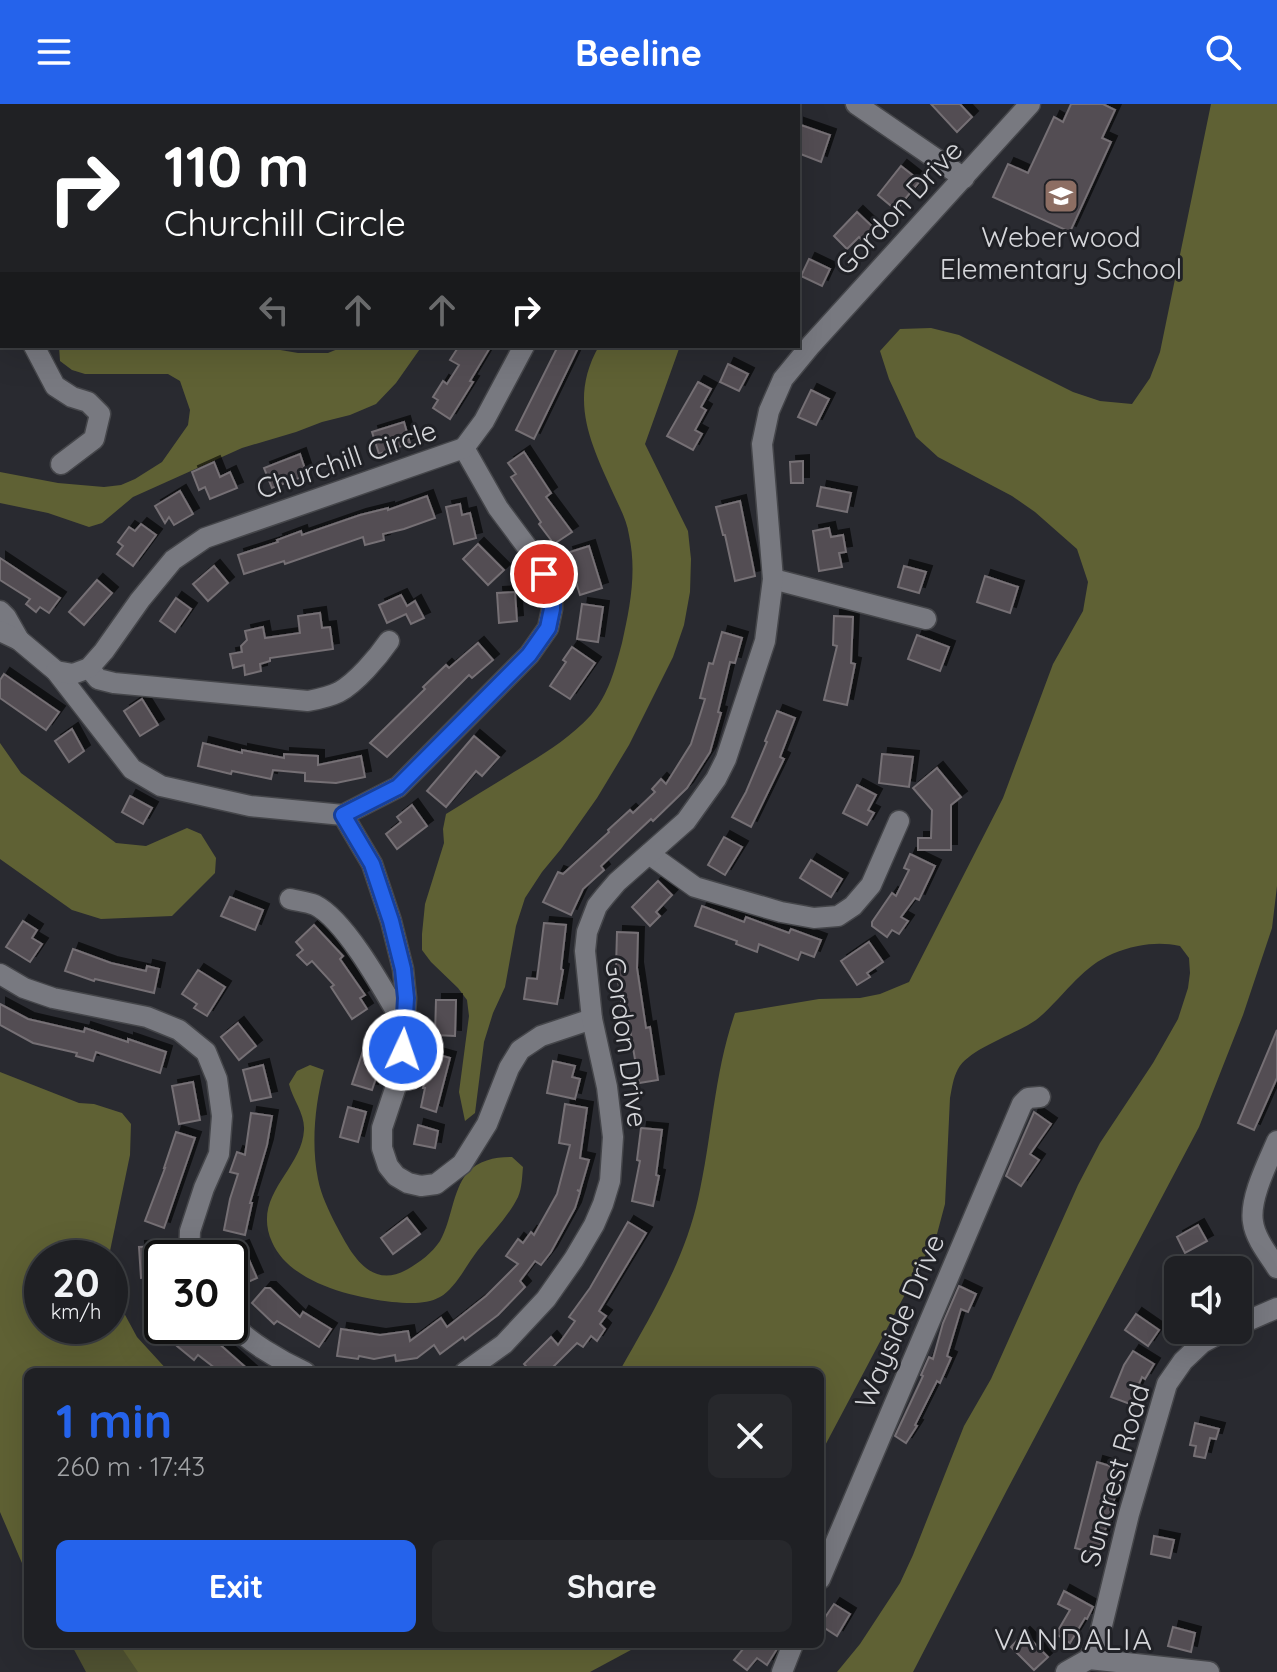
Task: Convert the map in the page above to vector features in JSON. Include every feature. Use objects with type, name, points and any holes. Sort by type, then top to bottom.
[{"type":"street","points":[[856,104],[964,178]]},
{"type":"street","name":"Gordon Drive","points":[[471,1368],[504,1344],[546,1299],[574,1259],[603,1204],[610,1181],[613,1137],[607,1087],[592,1019],[585,951],[587,932],[597,906],[605,896],[686,821],[716,779],[726,759],[765,641],[773,579],[762,444],[769,411],[783,379],[1030,104]]},
{"type":"street","points":[[35,348],[55,386],[72,397],[88,402],[100,414],[94,439],[61,464]]},
{"type":"street","points":[[464,448],[484,421],[523,348]]},
{"type":"street","name":"Churchill Circle","points":[[89,668],[173,560],[205,538],[464,448],[498,508],[536,559],[552,589],[548,628],[529,655],[398,787],[343,815]]},
{"type":"street","points":[[773,579],[926,619]]},
{"type":"street","points":[[0,611],[19,640]]},
{"type":"street","points":[[0,631],[19,640],[56,671],[132,769],[161,786],[250,806],[343,815],[372,864],[403,969],[406,998],[403,1050],[398,1080],[382,1128],[382,1148],[388,1166],[396,1176],[421,1186],[436,1184],[462,1164],[487,1124],[509,1068],[520,1050],[541,1036],[592,1019]]},
{"type":"street","points":[[56,671],[73,674],[89,668],[98,679],[114,683],[308,701],[343,690],[389,641]]},
{"type":"street","points":[[649,854],[695,887],[781,912],[814,918],[838,916],[853,906],[871,885],[899,821]]},
{"type":"street","points":[[290,899],[314,905],[334,918],[374,973],[404,1026]]},
{"type":"street","points":[[0,974],[24,988],[53,998],[147,1017],[179,1030],[206,1052],[217,1079],[222,1116],[219,1154],[204,1188],[190,1240]]},
{"type":"street","name":"Wayside Drive","points":[[824,1570],[1022,1104],[1028,1098],[1040,1097]]},
{"type":"street","points":[[1277,1141],[1252,1207],[1258,1237],[1277,1268]]},
{"type":"street","points":[[1252,1319],[1277,1308]]},
{"type":"street","points":[[248,1337],[298,1368]]},
{"type":"street","name":"Suncrest Road","points":[[1089,1659],[1099,1638],[1129,1514],[1167,1384],[1183,1361],[1201,1344]]},
{"type":"street","points":[[782,1672],[791,1648]]},
{"type":"street","points":[[1066,1672],[1089,1659],[1209,1672]]},
{"type":"green space","points":[[1211,104],[1277,104],[1277,886],[1272,928],[1243,1015],[1199,1127],[913,1672],[837,1672],[860,1644],[900,1583],[964,1426],[991,1379],[1078,1185],[1100,1143],[1178,1019],[1188,988],[1189,958],[1180,946],[1154,944],[1124,949],[1102,959],[1084,972],[1036,1020],[982,1048],[958,1069],[950,1098],[945,1204],[937,1234],[824,1447],[824,1368],[621,1368],[665,1288],[692,1222],[703,1176],[722,1059],[735,1013],[819,999],[860,998],[880,994],[909,982],[1003,798],[1053,664],[1083,611],[1088,582],[1077,549],[1012,496],[938,457],[916,437],[889,379],[880,351],[900,329],[931,328],[959,335],[1073,392],[1100,401],[1132,404],[1150,378],[1160,352]]},
{"type":"green space","points":[[59,348],[269,348],[298,353],[328,353],[340,348],[421,348],[396,383],[376,404],[242,448],[133,497],[102,523],[89,527],[48,513],[0,503],[0,472],[58,483],[104,487],[121,485],[162,462],[188,425],[190,410],[180,381],[168,374],[85,374],[72,370],[60,361]]},
{"type":"green space","points":[[598,348],[679,348],[645,444],[688,531],[690,592],[684,625],[673,657],[629,745],[597,798],[525,898],[516,926],[505,987],[484,1042],[475,1113],[465,1121],[459,1092],[469,1016],[467,1000],[422,950],[425,904],[444,843],[446,814],[557,745],[591,715],[614,672],[628,616],[632,589],[631,549],[627,525],[586,422],[585,385]]},
{"type":"green space","points":[[0,743],[21,773],[116,843],[146,846],[187,828],[201,834],[216,858],[215,873],[172,916],[101,919],[72,910],[0,859]]},
{"type":"green space","points":[[310,1065],[324,1070],[314,1138],[321,1191],[348,1247],[372,1272],[395,1275],[426,1257],[444,1233],[462,1181],[477,1165],[512,1157],[523,1167],[520,1190],[514,1204],[456,1282],[435,1300],[404,1303],[376,1300],[324,1286],[293,1268],[272,1242],[267,1225],[272,1196],[295,1158],[304,1130],[303,1118],[289,1084],[297,1071]]},
{"type":"green space","points":[[0,1072],[79,1103],[94,1104],[122,1113],[131,1124],[130,1155],[112,1240],[24,1240],[24,1344],[128,1344],[128,1320],[137,1337],[165,1368],[24,1368],[24,1568],[0,1512]]},
{"type":"green space","points":[[73,1648],[357,1648],[250,1672],[86,1672]]},
{"type":"green space","points":[[122,1648],[635,1648],[590,1672],[138,1672]]},
{"type":"building","points":[[931,104],[960,104],[972,117],[957,132]]},
{"type":"building","points":[[1071,104],[1103,104],[1115,110],[1102,138],[1111,142],[1070,232],[993,197],[1008,164],[1028,173],[1054,117],[1063,122]]},
{"type":"building","points":[[800,125],[830,135],[821,162],[800,154]]},
{"type":"building","points":[[901,166],[920,181],[896,210],[878,195]]},
{"type":"building","points":[[857,212],[876,230],[864,242],[859,237],[847,249],[834,236]]},
{"type":"building","points":[[809,259],[830,269],[822,286],[801,276]]},
{"type":"building","points":[[458,348],[490,348],[450,419],[433,408],[438,400],[433,397],[443,381],[447,384],[459,365],[450,360]]},
{"type":"building","points":[[557,348],[578,348],[534,439],[516,430]]},
{"type":"building","points":[[728,364],[748,374],[739,391],[720,382]]},
{"type":"building","points":[[698,382],[711,389],[701,407],[706,410],[695,430],[702,434],[693,450],[667,436]]},
{"type":"building","points":[[811,390],[829,399],[816,425],[798,417]]},
{"type":"building","points":[[404,422],[410,443],[379,454],[372,432]]},
{"type":"building","points":[[524,452],[551,493],[546,497],[572,532],[554,544],[511,477],[516,474],[508,463]]},
{"type":"building","points":[[300,454],[307,475],[272,488],[264,468]]},
{"type":"building","points":[[803,461],[803,483],[791,483],[790,462]]},
{"type":"building","points":[[214,462],[220,477],[230,472],[237,488],[210,499],[205,487],[199,490],[192,472]]},
{"type":"building","points":[[821,487],[851,493],[847,512],[817,506]]},
{"type":"building","points":[[180,491],[193,514],[174,525],[169,517],[165,523],[155,506]]},
{"type":"building","points":[[427,496],[435,518],[383,534],[384,540],[365,545],[363,537],[285,564],[284,561],[244,574],[238,555],[301,531],[302,535]]},
{"type":"building","points":[[740,501],[755,576],[735,581],[716,507]]},
{"type":"building","points":[[460,504],[462,515],[470,513],[476,538],[454,544],[446,507]]},
{"type":"building","points":[[141,524],[156,535],[133,566],[117,554],[123,546],[118,542],[129,527],[135,531]]},
{"type":"building","points":[[829,528],[831,537],[843,535],[846,552],[839,553],[842,567],[819,571],[813,531]]},
{"type":"building","points":[[478,544],[504,570],[488,585],[463,559]]},
{"type":"building","points":[[589,546],[602,588],[580,595],[567,553]]},
{"type":"building","points":[[0,558],[60,598],[49,613],[40,607],[36,612],[26,604],[30,599],[0,580]]},
{"type":"building","points":[[214,566],[228,583],[208,601],[193,584]]},
{"type":"building","points":[[904,566],[926,572],[919,593],[898,587]]},
{"type":"building","points":[[985,576],[1018,587],[1010,613],[977,602]]},
{"type":"building","points":[[97,580],[112,593],[84,625],[69,612]]},
{"type":"building","points":[[515,592],[517,621],[499,623],[497,593]]},
{"type":"building","points":[[401,595],[407,606],[415,601],[424,618],[411,624],[406,614],[387,623],[379,605]]},
{"type":"building","points":[[176,598],[191,609],[175,632],[160,621]]},
{"type":"building","points":[[582,604],[603,607],[598,642],[577,639]]},
{"type":"building","points":[[320,613],[322,628],[330,627],[333,649],[270,658],[270,661],[260,664],[261,671],[245,675],[244,665],[233,668],[230,654],[242,652],[241,646],[247,640],[245,631],[263,627],[265,638],[300,633],[298,616]]},
{"type":"building","points":[[834,616],[853,617],[851,663],[855,664],[847,705],[824,700],[837,646],[833,645]]},
{"type":"building","points":[[722,632],[742,638],[735,663],[730,662],[710,752],[687,788],[601,866],[604,870],[583,889],[571,915],[543,902],[558,872],[563,874],[630,810],[633,813],[655,792],[652,789],[661,779],[666,784],[691,744],[705,699],[700,698],[709,663],[713,664]]},
{"type":"building","points":[[917,635],[949,647],[940,671],[908,659]]},
{"type":"building","points":[[478,643],[493,660],[472,678],[469,675],[387,757],[370,743],[446,665],[449,668]]},
{"type":"building","points":[[572,647],[595,663],[570,699],[550,686]]},
{"type":"building","points":[[4,674],[59,712],[46,730],[0,698],[0,680]]},
{"type":"building","points":[[142,699],[158,725],[140,736],[124,711]]},
{"type":"building","points":[[777,711],[795,718],[780,757],[784,759],[751,827],[732,817],[746,792]]},
{"type":"building","points":[[72,729],[84,751],[69,762],[55,741]]},
{"type":"building","points":[[474,736],[499,757],[482,776],[476,771],[446,807],[427,791]]},
{"type":"building","points":[[203,743],[242,753],[242,750],[284,758],[284,754],[318,756],[318,765],[361,756],[365,777],[336,783],[305,781],[305,773],[273,770],[271,779],[232,771],[231,774],[198,766]]},
{"type":"building","points":[[882,754],[913,757],[909,787],[879,783]]},
{"type":"building","points":[[937,768],[961,797],[951,805],[951,850],[918,850],[918,838],[931,838],[932,810],[913,788]]},
{"type":"building","points":[[857,785],[876,795],[868,810],[874,813],[867,825],[843,813]]},
{"type":"building","points":[[130,796],[152,808],[143,824],[122,812]]},
{"type":"building","points":[[412,805],[427,826],[397,849],[386,834],[401,822],[397,817]]},
{"type":"building","points":[[724,837],[742,847],[725,875],[708,865]]},
{"type":"building","points":[[910,854],[935,866],[919,900],[915,898],[901,917],[908,921],[899,934],[892,930],[887,937],[872,926],[872,922],[892,893],[896,896],[909,870],[904,868]]},
{"type":"building","points":[[811,860],[842,879],[831,897],[800,878]]},
{"type":"building","points":[[658,881],[672,895],[656,912],[660,916],[650,926],[632,907]]},
{"type":"building","points":[[230,897],[263,910],[255,930],[221,916]]},
{"type":"building","points":[[702,906],[744,922],[746,917],[789,933],[791,929],[821,940],[814,957],[801,952],[798,960],[759,944],[757,952],[736,944],[737,941],[695,926]]},
{"type":"building","points":[[23,921],[37,930],[32,938],[42,944],[30,962],[6,947]]},
{"type":"building","points":[[544,923],[566,925],[557,1004],[524,999],[527,978],[537,979]]},
{"type":"building","points":[[314,925],[343,956],[340,959],[365,995],[360,998],[367,1009],[352,1019],[331,987],[334,985],[312,961],[307,965],[297,955],[303,950],[296,942]]},
{"type":"building","points":[[617,932],[638,933],[637,968],[658,1080],[639,1083],[616,968]]},
{"type":"building","points":[[869,942],[883,962],[867,973],[870,977],[857,985],[841,961]]},
{"type":"building","points":[[73,949],[111,963],[146,971],[147,966],[159,969],[154,993],[94,981],[65,971]]},
{"type":"building","points":[[198,970],[225,987],[207,1016],[194,1008],[197,1004],[182,994]]},
{"type":"building","points":[[436,1000],[456,1000],[455,1036],[435,1035]]},
{"type":"building","points":[[0,1004],[28,1019],[84,1032],[85,1028],[166,1052],[160,1073],[96,1052],[93,1061],[76,1056],[77,1053],[33,1043],[0,1025]]},
{"type":"building","points":[[238,1023],[256,1046],[239,1060],[221,1037]]},
{"type":"building","points":[[1277,1030],[1277,1078],[1254,1130],[1238,1123]]},
{"type":"building","points":[[364,1048],[384,1054],[372,1090],[352,1084]]},
{"type":"building","points":[[432,1053],[450,1058],[436,1112],[421,1107]]},
{"type":"building","points":[[553,1061],[575,1066],[572,1077],[580,1079],[575,1099],[547,1093]]},
{"type":"building","points":[[263,1065],[271,1097],[251,1101],[243,1070]]},
{"type":"building","points":[[193,1082],[200,1120],[179,1124],[172,1086]]},
{"type":"building","points":[[565,1104],[587,1108],[580,1158],[589,1160],[580,1191],[577,1190],[580,1192],[575,1208],[551,1252],[541,1265],[535,1261],[520,1281],[525,1287],[498,1315],[440,1354],[434,1345],[417,1358],[396,1361],[395,1355],[374,1359],[337,1356],[341,1329],[380,1335],[408,1331],[410,1341],[441,1318],[447,1327],[486,1296],[518,1264],[506,1256],[518,1239],[523,1243],[531,1232],[534,1235],[557,1194],[570,1145],[559,1143]]},
{"type":"building","points":[[348,1107],[366,1112],[358,1142],[340,1137]]},
{"type":"building","points":[[1034,1112],[1051,1124],[1030,1154],[1039,1160],[1021,1186],[1006,1176]]},
{"type":"building","points":[[251,1113],[272,1116],[245,1235],[224,1230],[238,1174],[230,1172],[237,1152],[245,1155]]},
{"type":"building","points":[[418,1125],[438,1131],[435,1148],[414,1144]]},
{"type":"building","points":[[641,1128],[662,1130],[656,1175],[659,1176],[653,1206],[632,1201],[640,1161],[637,1160]]},
{"type":"building","points":[[176,1132],[195,1138],[164,1228],[145,1221]]},
{"type":"building","points":[[407,1218],[420,1234],[393,1254],[381,1238]]},
{"type":"building","points":[[628,1222],[646,1233],[599,1311],[606,1316],[600,1324],[605,1329],[597,1341],[591,1336],[583,1347],[577,1343],[552,1368],[528,1368],[524,1364],[551,1337],[558,1345],[575,1321],[569,1317],[590,1288]]},
{"type":"building","points":[[1198,1225],[1207,1241],[1185,1253],[1177,1237]]},
{"type":"building","points":[[139,1247],[144,1247],[144,1278],[141,1278]]},
{"type":"building","points":[[248,1257],[257,1278],[248,1282]]},
{"type":"building","points":[[959,1286],[976,1294],[968,1312],[961,1309],[947,1356],[951,1358],[906,1443],[895,1436],[929,1357],[933,1359],[943,1323]]},
{"type":"building","points":[[265,1288],[270,1288],[300,1317],[303,1312],[331,1329],[319,1347],[277,1321],[274,1324],[252,1303]]},
{"type":"building","points":[[1136,1314],[1159,1330],[1148,1346],[1125,1330]]},
{"type":"building","points":[[219,1344],[246,1368],[215,1368],[198,1355],[194,1360],[177,1346]]},
{"type":"building","points":[[1133,1351],[1154,1364],[1145,1379],[1142,1377],[1130,1404],[1111,1397]]},
{"type":"building","points":[[1195,1423],[1219,1429],[1216,1439],[1210,1438],[1205,1458],[1194,1456],[1196,1446],[1190,1445]]},
{"type":"building","points":[[1097,1462],[1123,1470],[1098,1554],[1075,1548]]},
{"type":"building","points":[[1154,1536],[1174,1540],[1170,1558],[1151,1554]]},
{"type":"building","points":[[1064,1591],[1093,1607],[1070,1643],[1056,1634],[1070,1610],[1058,1604]]},
{"type":"building","points":[[834,1604],[850,1614],[837,1636],[824,1628],[824,1619]]},
{"type":"building","points":[[1173,1627],[1195,1633],[1191,1652],[1168,1646]]},
{"type":"building","points":[[1024,1633],[1048,1657],[1034,1670],[1011,1647]]},
{"type":"building","points":[[744,1648],[777,1649],[767,1665],[757,1658],[747,1670],[734,1660]]},
{"type":"place","name":"Weberwood Elementary School","points":[[1061,196]]},
{"type":"district","name":"VANDALIA","points":[[1074,1639]]},
{"type":"route","points":[[403,1050],[406,998],[403,969],[391,921],[372,864],[343,815],[398,787],[529,655],[548,628],[552,609],[552,589],[544,574]]}]
